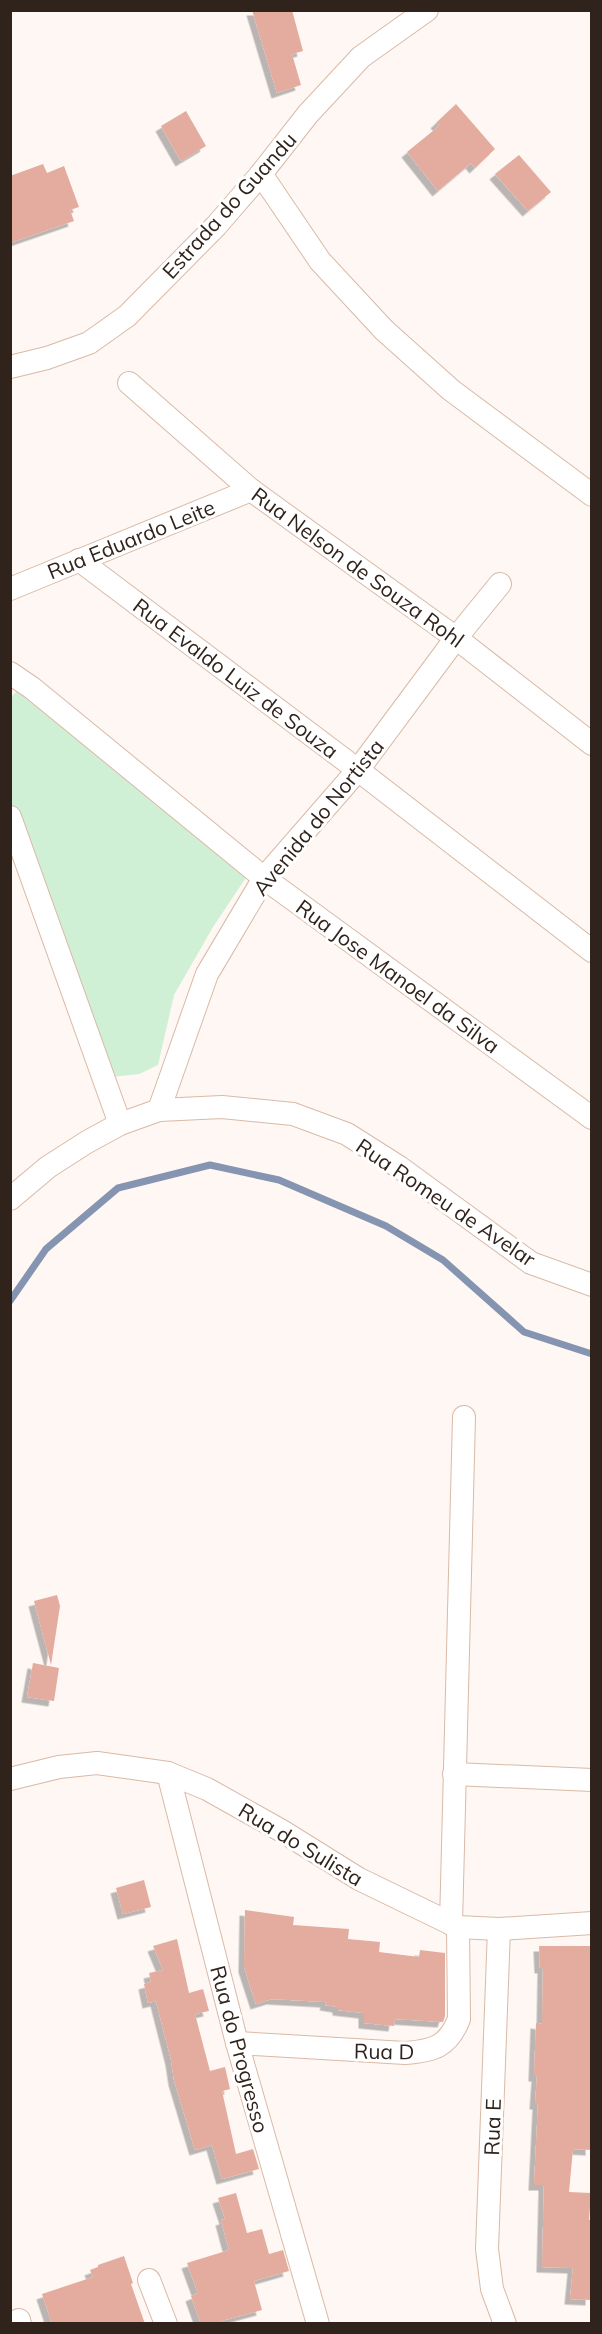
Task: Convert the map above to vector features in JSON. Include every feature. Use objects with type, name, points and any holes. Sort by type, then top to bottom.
[{"type":"street","name":"Estrada do Guandu","points":[[10,367],[47,358],[89,343],[127,316],[216,226],[308,114],[361,57],[427,10]]},
{"type":"street","points":[[261,174],[320,261],[384,330],[451,390],[591,495]]},
{"type":"street","name":"Rua Nelson de Souza Rohl","points":[[129,383],[251,490],[456,638],[591,744]]},
{"type":"street","name":"Rua Eduardo Leite","points":[[10,589],[251,490]]},
{"type":"street","name":"Rua Evaldo Luiz de Souza","points":[[79,560],[358,770],[591,951]]},
{"type":"street","name":"Avenida do Nortista","points":[[159,1110],[207,974],[264,878],[358,770],[456,638],[500,584]]},
{"type":"street","name":"Rua Jose Manoel da Silva","points":[[10,673],[32,688],[264,878],[591,1118]]},
{"type":"street","points":[[10,817],[120,1124]]},
{"type":"street","name":"Rua Romeu de Avelar","points":[[159,1110],[222,1107],[293,1114],[347,1134],[399,1167],[531,1263],[591,1285]]},
{"type":"street","points":[[10,1199],[48,1167],[87,1142],[120,1124],[159,1110]]},
{"type":"street","name":"Rua D","points":[[237,2043],[405,2053],[428,2051],[437,2047],[454,2033],[459,2019],[454,1925],[454,1774],[464,1417]]},
{"type":"street","name":"Rua do Sulista","points":[[12,1777],[97,1762],[168,1773],[207,1790],[282,1831],[358,1879],[454,1925],[499,1929],[591,1923]]},
{"type":"street","name":"Rua do Progresso","points":[[168,1773],[237,2043],[318,2324]]},
{"type":"street","points":[[454,1774],[591,1780]]},
{"type":"street","name":"Rua E","points":[[499,1929],[487,2249],[492,2289],[505,2324]]},
{"type":"street","points":[[149,2280],[166,2324]]},
{"type":"green space","points":[[17,691],[247,876],[213,927],[174,995],[158,1065],[139,1074],[112,1077],[11,803],[11,697]]},
{"type":"building","points":[[252,10],[292,10],[303,51],[292,54],[301,85],[277,93]]},
{"type":"building","points":[[456,104],[495,149],[475,168],[471,163],[438,191],[407,152],[439,126],[436,123]]},
{"type":"building","points":[[186,111],[206,146],[181,161],[161,126]]},
{"type":"building","points":[[519,155],[551,192],[528,211],[495,174]]},
{"type":"building","points":[[43,164],[47,173],[64,166],[79,207],[70,210],[74,221],[10,243],[10,176]]},
{"type":"building","points":[[57,1595],[60,1606],[51,1665],[34,1601]]},
{"type":"building","points":[[33,1663],[59,1668],[54,1701],[27,1697]]},
{"type":"building","points":[[144,1880],[151,1907],[123,1914],[116,1888]]},
{"type":"building","points":[[245,1910],[294,1917],[293,1925],[349,1929],[348,1939],[380,1942],[379,1952],[419,1957],[420,1950],[445,1953],[445,2016],[443,2022],[395,2019],[394,2026],[364,2023],[364,2013],[338,2010],[338,2007],[325,2005],[326,2002],[272,1999],[256,2004],[244,1967]]},
{"type":"building","points":[[177,1939],[189,1993],[203,1989],[209,2011],[195,2014],[210,2071],[225,2067],[230,2089],[222,2091],[236,2154],[253,2149],[259,2169],[222,2179],[212,2145],[195,2150],[174,2080],[156,2001],[148,2003],[144,1984],[151,1982],[149,1973],[163,1970],[153,1946]]},
{"type":"building","points":[[539,1946],[591,1946],[591,2150],[573,2149],[569,2192],[591,2193],[589,2220],[591,2220],[591,2300],[570,2299],[573,2268],[542,2267],[544,2185],[534,2185],[538,2104],[535,2104],[537,2076],[534,2076],[536,2023],[542,2024],[543,1968],[540,1968]]},
{"type":"building","points":[[236,2193],[247,2233],[262,2229],[269,2254],[283,2250],[289,2271],[254,2281],[262,2310],[221,2321],[222,2324],[201,2324],[191,2296],[198,2293],[187,2263],[229,2250],[221,2220],[225,2219],[218,2198]]},
{"type":"building","points":[[124,2256],[145,2324],[52,2324],[42,2294],[93,2277],[90,2270]]},
{"type":"waterway","points":[[10,1301],[46,1249],[118,1188],[210,1165],[279,1180],[386,1226],[443,1260],[524,1332],[592,1354]]}]
